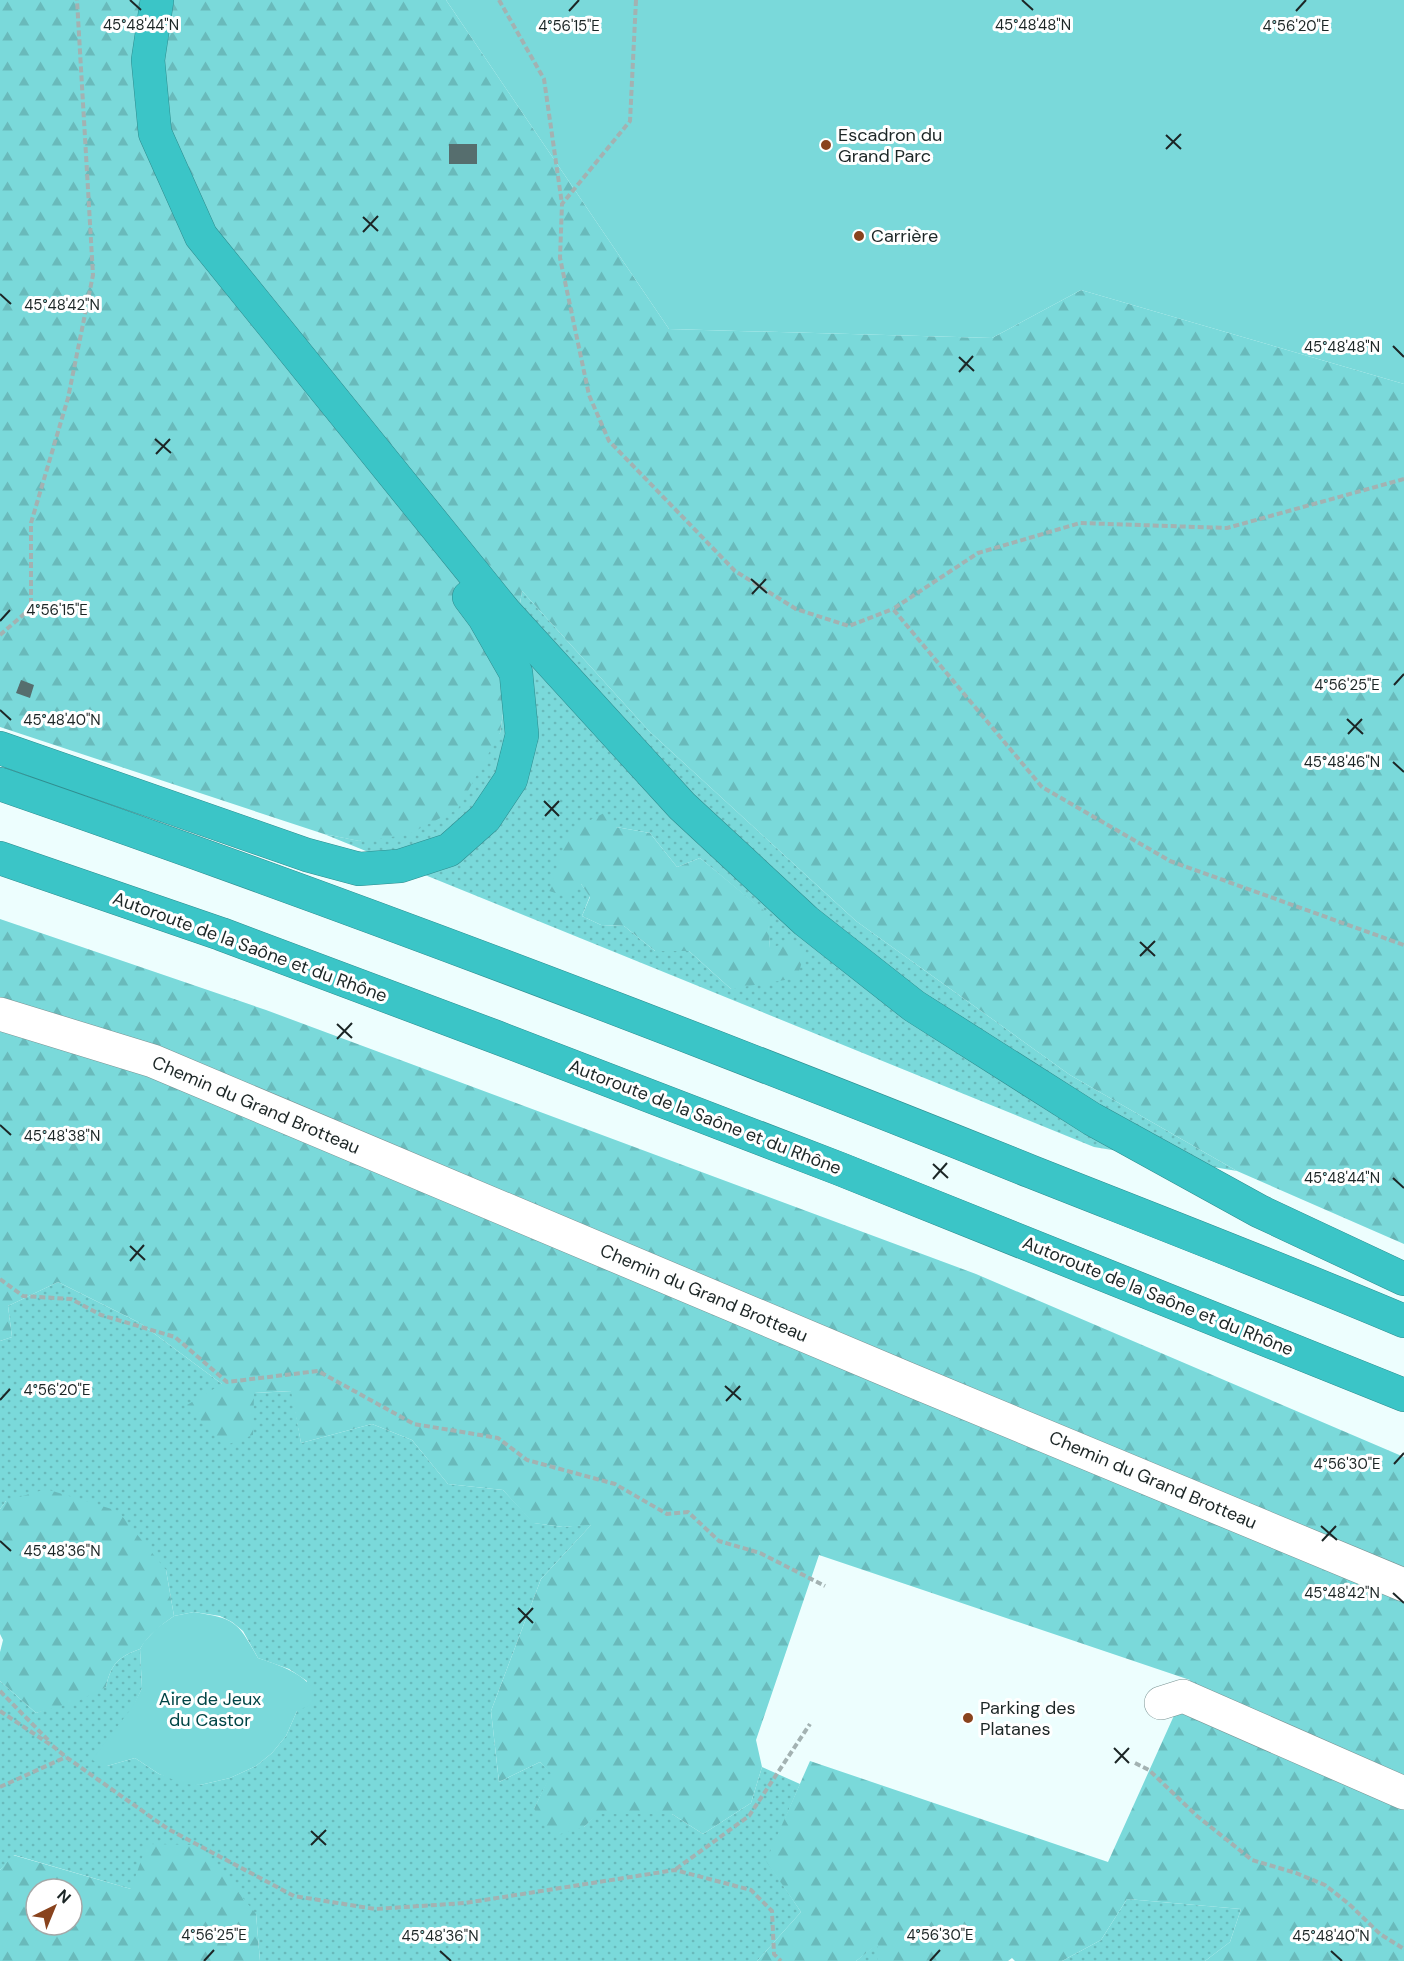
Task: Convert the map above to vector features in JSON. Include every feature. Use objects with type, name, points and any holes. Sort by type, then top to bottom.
[{"type":"highway","points":[[0,748],[219,826],[307,855],[359,869],[400,866],[450,850],[485,818],[511,779],[522,735],[516,673],[484,617],[185,244],[140,136],[134,56],[143,0]]},
{"type":"highway","points":[[157,0],[148,60],[155,133],[201,236],[505,612],[682,806],[806,921],[914,1006],[1092,1119],[1259,1211],[1404,1279]]},
{"type":"highway","points":[[0,784],[164,841],[523,973],[852,1100],[1404,1321]]},
{"type":"highway","name":"Autoroute de la Saône et du Rhône","points":[[0,858],[221,934],[507,1041],[840,1169],[1404,1395]]},
{"type":"street","name":"Chemin du Grand Brotteau","points":[[0,1014],[153,1061],[1404,1585]]},
{"type":"street","points":[[1161,1703],[1183,1696],[1404,1793]]},
{"type":"path","points":[[0,635],[32,608],[31,523],[68,398],[93,275],[77,0]]},
{"type":"path","points":[[499,0],[544,79],[562,204],[560,258],[589,395],[609,441],[735,571],[796,609],[849,626],[893,609],[978,553],[1080,523],[1227,528],[1404,479]]},
{"type":"path","points":[[562,204],[630,121],[636,0]]},
{"type":"path","points":[[893,609],[1042,787],[1170,861],[1404,945]]},
{"type":"path","points":[[0,1279],[23,1296],[71,1299],[101,1315],[175,1337],[227,1382],[318,1371],[414,1424],[498,1438],[527,1460],[615,1484],[667,1514],[688,1512],[719,1541],[760,1553],[825,1586]]},
{"type":"path","points":[[0,1691],[66,1758],[168,1829],[294,1896],[375,1910],[465,1903],[675,1870],[751,1890],[772,1911],[774,1954],[781,1961]]},
{"type":"path","points":[[0,1711],[54,1747]]},
{"type":"path","points":[[675,1870],[749,1816],[810,1724]]},
{"type":"path","points":[[0,1787],[66,1758]]},
{"type":"path","points":[[1135,1763],[1149,1770],[1197,1816],[1252,1860],[1296,1873],[1325,1885],[1380,1934],[1404,1949]]},
{"type":"green space","points":[[0,0],[446,0],[669,329],[992,338],[1081,290],[1404,384],[1404,1244],[1237,1171],[1070,1075],[856,921],[649,731],[522,591],[500,733],[458,809],[407,835],[359,841],[324,834],[0,727]]},
{"type":"green space","name":"Escadron du Grand Parc","points":[[446,0],[1404,0],[1404,384],[1081,290],[992,338],[669,329]]},
{"type":"green space","points":[[522,591],[649,731],[856,921],[1070,1075],[1237,1171],[1094,1147],[324,834],[360,841],[500,733]],"holes":[[[616,827],[650,833],[677,867],[700,858],[767,914],[770,948],[731,989],[689,951],[655,951],[624,926],[601,925],[582,916],[590,896],[581,884]]]},
{"type":"green space","points":[[606,812],[616,827],[650,833],[677,867],[700,858],[768,914],[770,948],[790,942],[806,949],[797,978],[731,989],[689,951],[655,951],[624,926],[601,925],[582,916],[590,897],[581,884],[566,896],[549,891],[569,831]]},
{"type":"green space","points":[[0,919],[266,1010],[976,1274],[1404,1457],[1404,1961],[1205,1961],[1230,1942],[1241,1909],[1127,1899],[1101,1940],[1062,1961],[1015,1961],[1012,1958],[1008,1961],[878,1961],[878,1944],[856,1961],[757,1961],[801,1912],[766,1861],[810,1761],[1108,1862],[1190,1680],[819,1555],[756,1740],[762,1767],[751,1803],[703,1834],[672,1814],[597,1814],[584,1827],[554,1836],[534,1809],[551,1773],[540,1762],[499,1782],[491,1711],[541,1579],[591,1525],[563,1527],[533,1523],[503,1490],[448,1484],[412,1440],[372,1424],[301,1443],[291,1391],[254,1393],[253,1435],[224,1446],[187,1405],[222,1384],[140,1323],[58,1282],[8,1306],[12,1337],[0,1341]]},
{"type":"green space","points":[[58,1282],[140,1323],[222,1384],[254,1393],[292,1391],[301,1443],[372,1424],[412,1440],[448,1484],[503,1490],[534,1523],[563,1527],[592,1524],[541,1579],[491,1711],[499,1782],[540,1762],[552,1773],[534,1809],[584,1827],[596,1814],[672,1814],[703,1834],[751,1803],[762,1767],[800,1784],[767,1861],[801,1912],[757,1961],[260,1961],[256,1914],[131,1889],[14,1855],[0,1870],[0,1681],[36,1713],[106,1687],[110,1672],[117,1662],[140,1649],[142,1688],[107,1766],[135,1758],[159,1774],[200,1785],[230,1778],[256,1766],[272,1753],[286,1736],[307,1681],[289,1669],[258,1658],[243,1631],[220,1616],[194,1612],[174,1616],[166,1570],[6,1501],[0,1509],[0,1341],[12,1337],[8,1306]]},
{"type":"green space","points":[[46,1489],[118,1511],[166,1570],[174,1616],[155,1631],[140,1649],[117,1662],[110,1672],[106,1687],[78,1701],[36,1713],[0,1681],[0,1652],[3,1640],[0,1634],[0,1509],[6,1501]]},
{"type":"green space","name":"Aire de Jeux du Castor","points":[[194,1612],[219,1617],[234,1624],[245,1636],[258,1658],[288,1669],[308,1683],[313,1689],[312,1704],[297,1711],[286,1736],[272,1753],[256,1766],[230,1778],[200,1785],[184,1784],[159,1774],[135,1758],[107,1766],[92,1760],[133,1706],[142,1688],[140,1649],[144,1642],[157,1628],[174,1616]]},
{"type":"green space","points":[[147,1844],[200,1845],[256,1914],[260,1961],[0,1961],[0,1870],[13,1855],[131,1889]]},
{"type":"green space","points":[[1127,1899],[1241,1909],[1230,1942],[1205,1961],[1062,1961],[1101,1940]]},
{"type":"green space","points":[[878,1943],[878,1961],[856,1961]]},
{"type":"building","points":[[449,144],[477,144],[477,164],[449,164]]},
{"type":"building","points":[[21,680],[34,685],[30,698],[16,693]]},
{"type":"place","name":"Escadron du Grand Parc","points":[[826,145]]},
{"type":"place","name":"Carrière","points":[[859,236]]},
{"type":"place","name":"Parking des Platanes","points":[[968,1718]]}]
